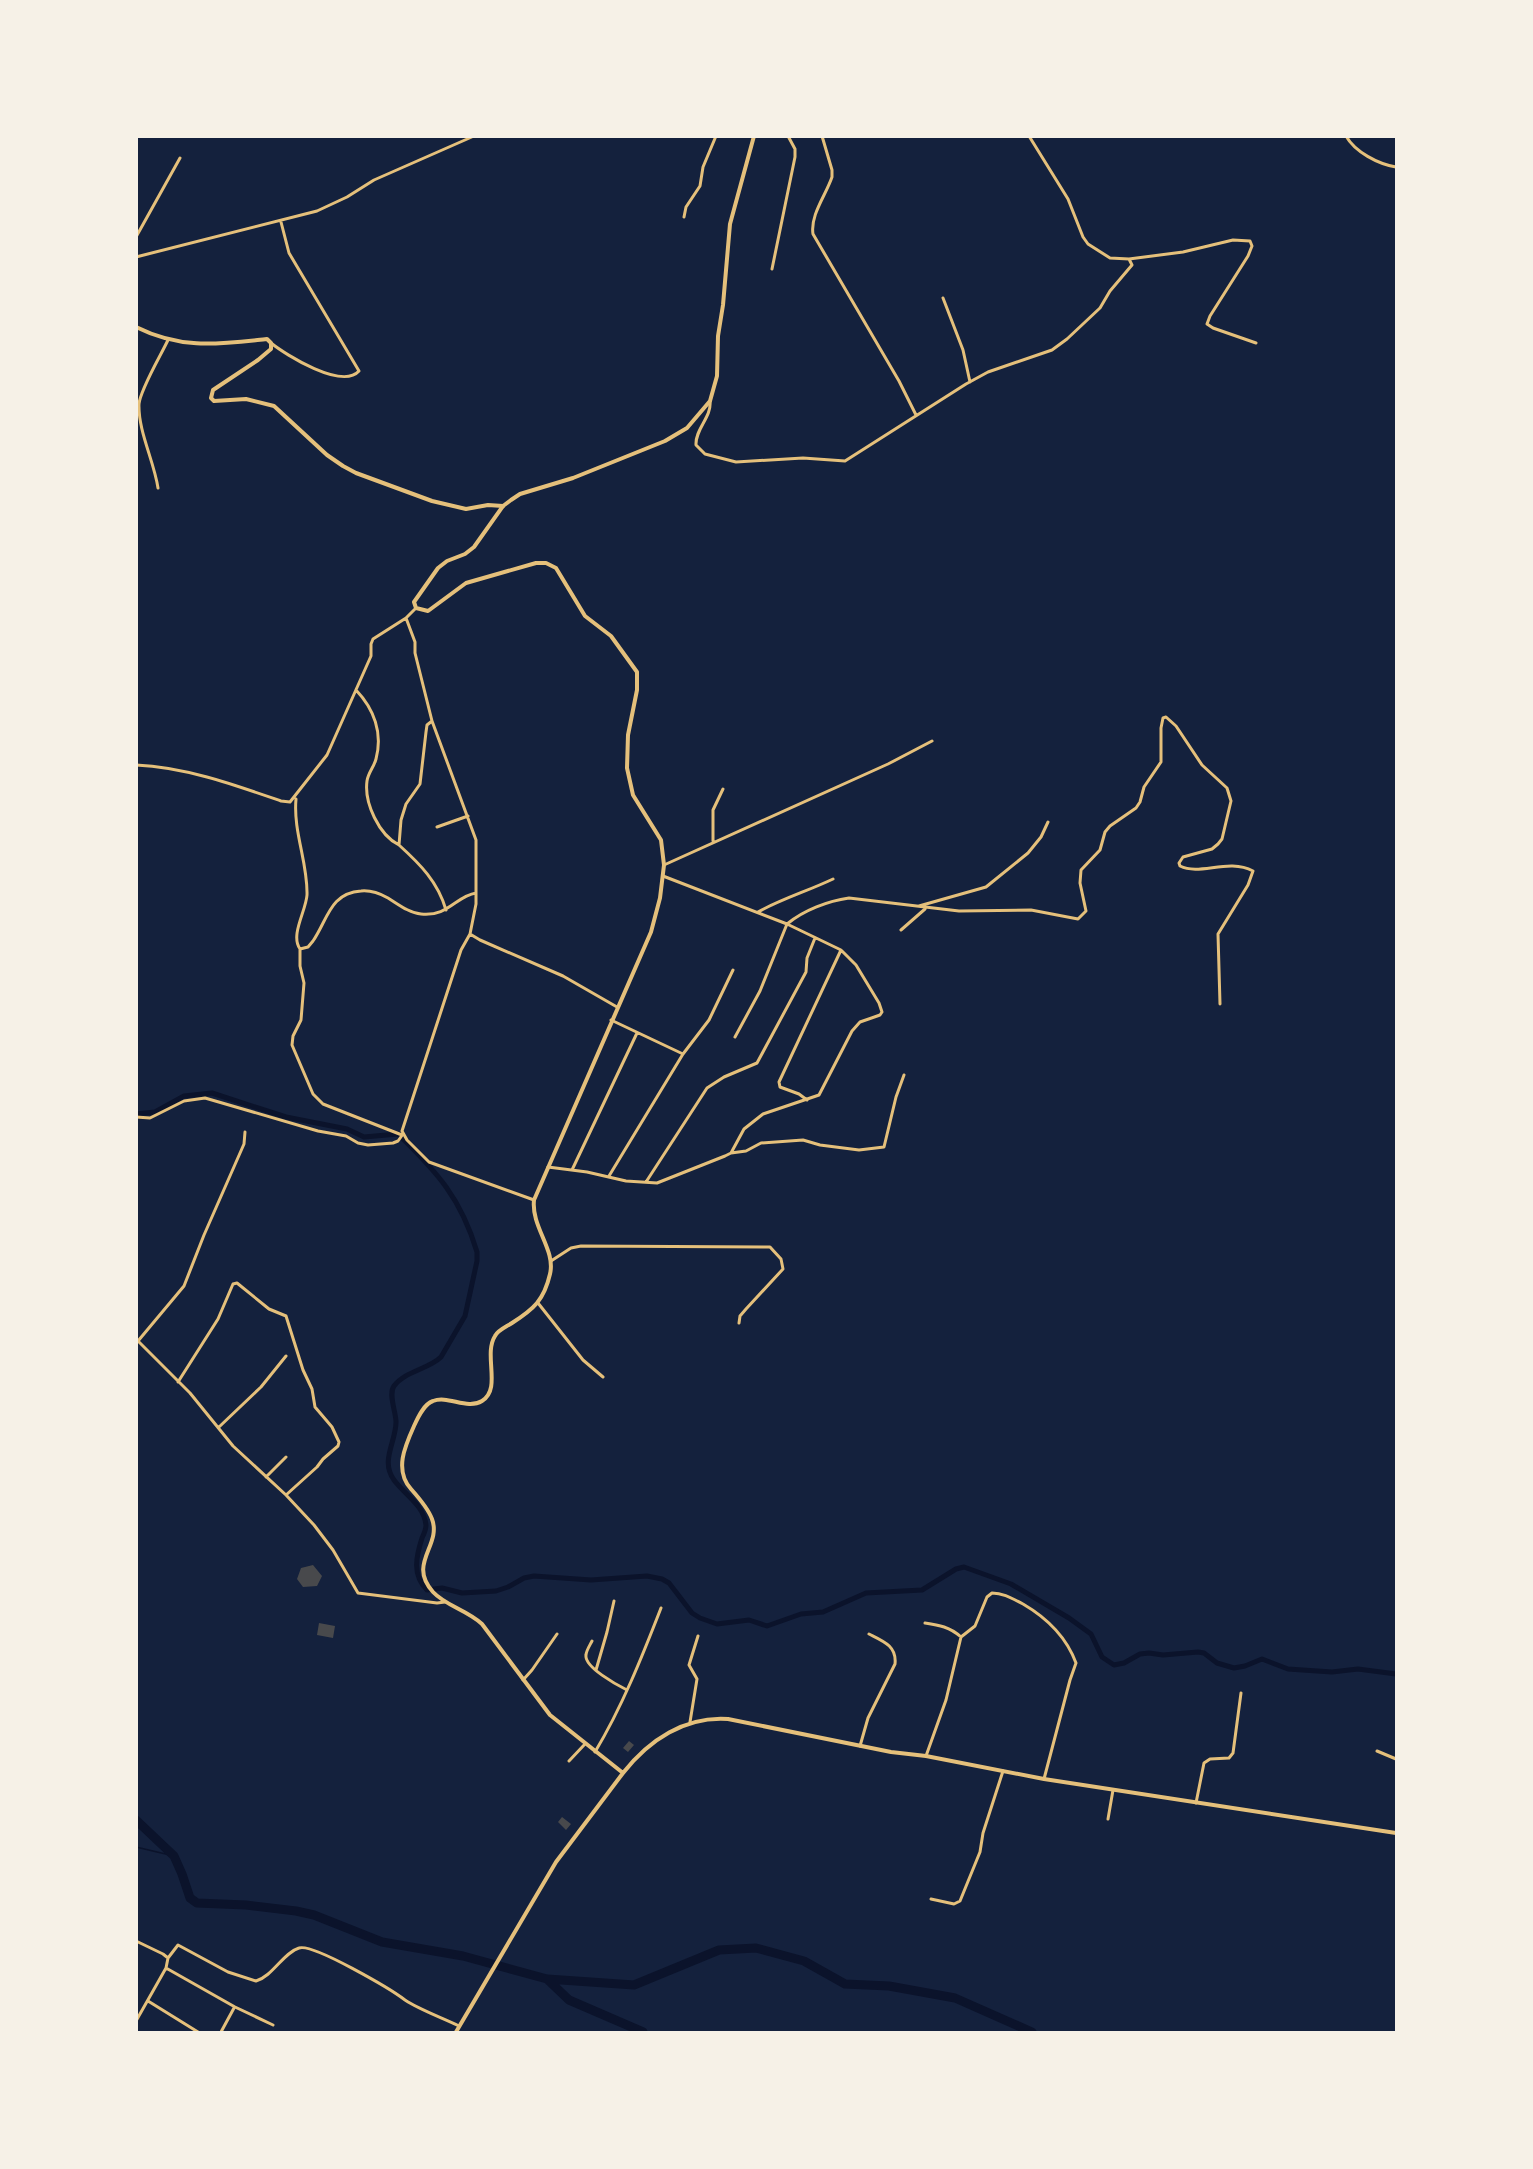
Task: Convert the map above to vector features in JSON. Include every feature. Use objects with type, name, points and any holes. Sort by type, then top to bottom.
[{"type":"main road","points":[[623,1773],[550,1715],[482,1624],[468,1613],[445,1602],[429,1587],[423,1572],[423,1564],[433,1538],[434,1526],[427,1509],[404,1479],[402,1465],[406,1444],[417,1421],[430,1402],[435,1399],[467,1404],[477,1403],[489,1395],[491,1389],[490,1353],[494,1338],[498,1332],[531,1311],[538,1303],[550,1275],[550,1261],[533,1214],[534,1200],[546,1167],[651,932],[660,898],[664,865],[661,840],[633,795],[627,768],[628,735],[638,690],[637,672],[611,636],[585,616],[556,568],[546,563],[536,563],[466,583],[428,611],[416,608],[414,602],[438,568],[474,547],[503,506],[520,494],[573,478],[664,441],[687,428],[710,401],[717,376],[718,336],[730,224],[754,136]]},
{"type":"main road","points":[[136,327],[168,340],[219,345],[267,339],[271,343],[271,349],[213,390],[211,398],[214,401],[246,399],[274,406],[327,455],[343,466],[432,501],[466,509],[488,505],[503,506]]},
{"type":"main road","points":[[456,2032],[556,1862],[623,1773],[651,1743],[690,1722],[715,1718],[728,1719],[860,1746],[926,1756],[1044,1779],[1396,1833]]},
{"type":"street","points":[[136,256],[317,211],[374,180],[474,136]]},
{"type":"street","points":[[684,217],[686,207],[700,186],[706,158],[716,136]]},
{"type":"street","points":[[772,269],[795,157],[795,149],[788,136]]},
{"type":"street","points":[[822,136],[832,177],[814,218],[813,234],[899,381],[916,415]]},
{"type":"street","points":[[1029,136],[1068,199],[1083,237],[1088,244],[1110,258],[1130,259],[1183,252],[1233,240],[1250,241],[1252,246],[1248,256],[1207,324],[1256,343]]},
{"type":"street","points":[[1346,136],[1350,144],[1362,152],[1382,164],[1396,166]]},
{"type":"street","points":[[136,237],[180,158]]},
{"type":"street","points":[[271,343],[293,360],[316,369],[348,376],[355,375],[359,371],[289,253],[280,222]]},
{"type":"street","points":[[710,401],[710,409],[698,431],[696,445],[705,454],[736,462],[803,458],[845,461],[988,372],[1052,350],[1100,308],[1110,291],[1130,270],[1132,265],[1130,259]]},
{"type":"street","points":[[943,298],[963,350],[970,382]]},
{"type":"street","points":[[158,488],[145,440],[139,404],[168,340]]},
{"type":"street","points":[[136,765],[153,766],[203,777],[280,801],[290,802],[327,755],[371,656],[373,639],[406,618],[416,608]]},
{"type":"street","points":[[136,1117],[150,1118],[184,1101],[205,1098],[318,1131],[346,1136],[358,1143],[368,1145],[399,1141],[461,950],[470,934],[476,904],[477,851],[468,816],[432,721],[415,653],[415,642],[406,618]]},
{"type":"street","points":[[356,690],[369,704],[376,721],[378,752],[367,779],[375,820],[388,840],[399,845],[436,884],[446,910]]},
{"type":"street","points":[[735,1036],[760,992],[786,924],[832,901],[849,898],[918,906],[925,909],[1031,910],[1078,919],[1083,916],[1086,911],[1080,883],[1081,870],[1100,850],[1104,832],[1136,808],[1140,802],[1146,783],[1161,762],[1161,728],[1163,718],[1166,717],[1176,726],[1202,765],[1227,788],[1231,801],[1222,839],[1212,849],[1183,857],[1179,863],[1180,866],[1188,869],[1236,865],[1253,871],[1248,885],[1218,934],[1220,1004]]},
{"type":"street","points":[[399,845],[401,820],[406,804],[420,784],[426,732],[432,721]]},
{"type":"street","points":[[664,865],[932,741]]},
{"type":"street","points":[[713,842],[713,810],[723,789]]},
{"type":"street","points":[[296,797],[296,826],[307,891],[296,944],[300,949],[300,966],[304,983],[302,1020],[293,1036],[292,1045],[307,1084],[323,1104],[402,1135],[429,1162],[534,1200]]},
{"type":"street","points":[[437,827],[468,816]]},
{"type":"street","points":[[918,906],[986,887],[1028,853],[1041,837],[1048,822]]},
{"type":"street","points":[[663,876],[758,912],[841,950],[856,965],[882,1012],[880,1015],[860,1022],[852,1031],[819,1095],[774,1110],[753,1121],[738,1138],[731,1153]]},
{"type":"street","points":[[758,912],[771,904],[801,894],[833,879]]},
{"type":"street","points":[[300,949],[308,947],[313,941],[337,899],[353,891],[369,890],[412,912],[421,914],[446,910],[468,895],[476,893]]},
{"type":"street","points":[[901,930],[925,909]]},
{"type":"street","points":[[470,934],[563,976],[617,1007]]},
{"type":"street","points":[[646,1182],[708,1088],[724,1077],[757,1063],[806,972],[807,958],[815,938]]},
{"type":"street","points":[[807,1100],[780,1086],[779,1082],[841,950]]},
{"type":"street","points":[[609,1176],[683,1054],[709,1020],[733,970]]},
{"type":"street","points":[[611,1020],[683,1054]]},
{"type":"street","points":[[572,1170],[637,1033]]},
{"type":"street","points":[[546,1167],[609,1176],[626,1181],[657,1183],[731,1153],[746,1151],[761,1143],[803,1140],[820,1145],[859,1150],[884,1147],[896,1097],[904,1075]]},
{"type":"street","points":[[245,1132],[244,1144],[184,1286],[137,1340],[219,1427],[233,1446],[286,1495],[321,1534],[338,1558],[354,1588],[361,1594],[445,1602]]},
{"type":"street","points":[[550,1261],[571,1248],[581,1246],[770,1247],[781,1259],[783,1269],[740,1316],[739,1323]]},
{"type":"street","points":[[178,1382],[218,1319],[233,1284],[237,1283],[269,1309],[287,1317],[303,1370],[312,1389],[315,1407],[332,1427],[339,1442],[338,1446],[286,1495]]},
{"type":"street","points":[[538,1303],[583,1360],[603,1377]]},
{"type":"street","points":[[219,1427],[261,1387],[286,1356]]},
{"type":"street","points":[[266,1477],[286,1457]]},
{"type":"street","points":[[926,1756],[946,1700],[961,1637],[975,1626],[987,1598],[992,1593],[997,1593],[1037,1612],[1051,1623],[1063,1638],[1076,1663],[1044,1779]]},
{"type":"street","points":[[596,1670],[614,1601]]},
{"type":"street","points":[[595,1752],[627,1690],[661,1608]]},
{"type":"street","points":[[925,1623],[945,1626],[954,1630],[961,1637]]},
{"type":"street","points":[[523,1680],[557,1634]]},
{"type":"street","points":[[860,1746],[868,1718],[895,1664],[896,1657],[888,1644],[869,1634]]},
{"type":"street","points":[[690,1722],[697,1679],[689,1665],[698,1636]]},
{"type":"street","points":[[592,1641],[585,1657],[596,1670],[627,1690]]},
{"type":"street","points":[[1196,1803],[1204,1763],[1210,1759],[1232,1756],[1241,1693]]},
{"type":"street","points":[[569,1761],[585,1744]]},
{"type":"street","points":[[1377,1751],[1396,1759]]},
{"type":"street","points":[[931,1899],[954,1904],[960,1901],[980,1852],[983,1833],[1003,1771]]},
{"type":"street","points":[[1108,1819],[1113,1790]]},
{"type":"street","points":[[136,1941],[168,1958]]},
{"type":"street","points":[[136,2021],[166,1968],[168,1958],[180,1945],[228,1972],[258,1980],[297,1949],[304,1947],[335,1959],[392,1989],[407,2001],[459,2026]]},
{"type":"street","points":[[166,1968],[235,2007],[273,2025]]},
{"type":"street","points":[[148,2001],[198,2032]]},
{"type":"street","points":[[221,2032],[235,2007]]},
{"type":"building","points":[[313,1565],[322,1576],[317,1586],[303,1587],[297,1579],[301,1568]]},
{"type":"building","points":[[319,1623],[335,1626],[333,1638],[317,1635]]},
{"type":"building","points":[[629,1741],[634,1745],[628,1752],[623,1748]]},
{"type":"building","points":[[562,1817],[571,1824],[566,1830],[558,1822]]},
{"type":"waterway","points":[[136,1114],[155,1112],[184,1096],[212,1093],[286,1117],[347,1129],[364,1137],[398,1134],[425,1161],[455,1201],[471,1233],[477,1252],[465,1316],[441,1357],[404,1377],[392,1389],[396,1422],[388,1466],[394,1480],[418,1506],[424,1518],[426,1528],[418,1552],[417,1572],[427,1590],[442,1588],[462,1593],[496,1591],[524,1578],[534,1576],[591,1580],[647,1576],[669,1583],[692,1613],[700,1618],[717,1624],[749,1620],[767,1626],[801,1614],[823,1612],[866,1593],[922,1590],[956,1569],[964,1567],[1011,1584],[1069,1618],[1091,1634],[1102,1657],[1114,1665],[1124,1663],[1140,1654],[1198,1652],[1204,1653],[1217,1663],[1234,1668],[1262,1659],[1288,1669],[1332,1672],[1358,1669],[1396,1674]]},
{"type":"waterway","points":[[136,1820],[174,1856],[190,1898],[197,1903],[246,1905],[296,1911],[314,1915],[382,1942],[463,1956],[547,1979],[634,1985],[719,1950],[756,1948],[804,1961],[845,1984],[889,1986],[955,1998],[1032,2032]]},
{"type":"waterway","points":[[136,1847],[174,1856]]},
{"type":"waterway","points":[[547,1979],[569,2000],[643,2032]]}]
